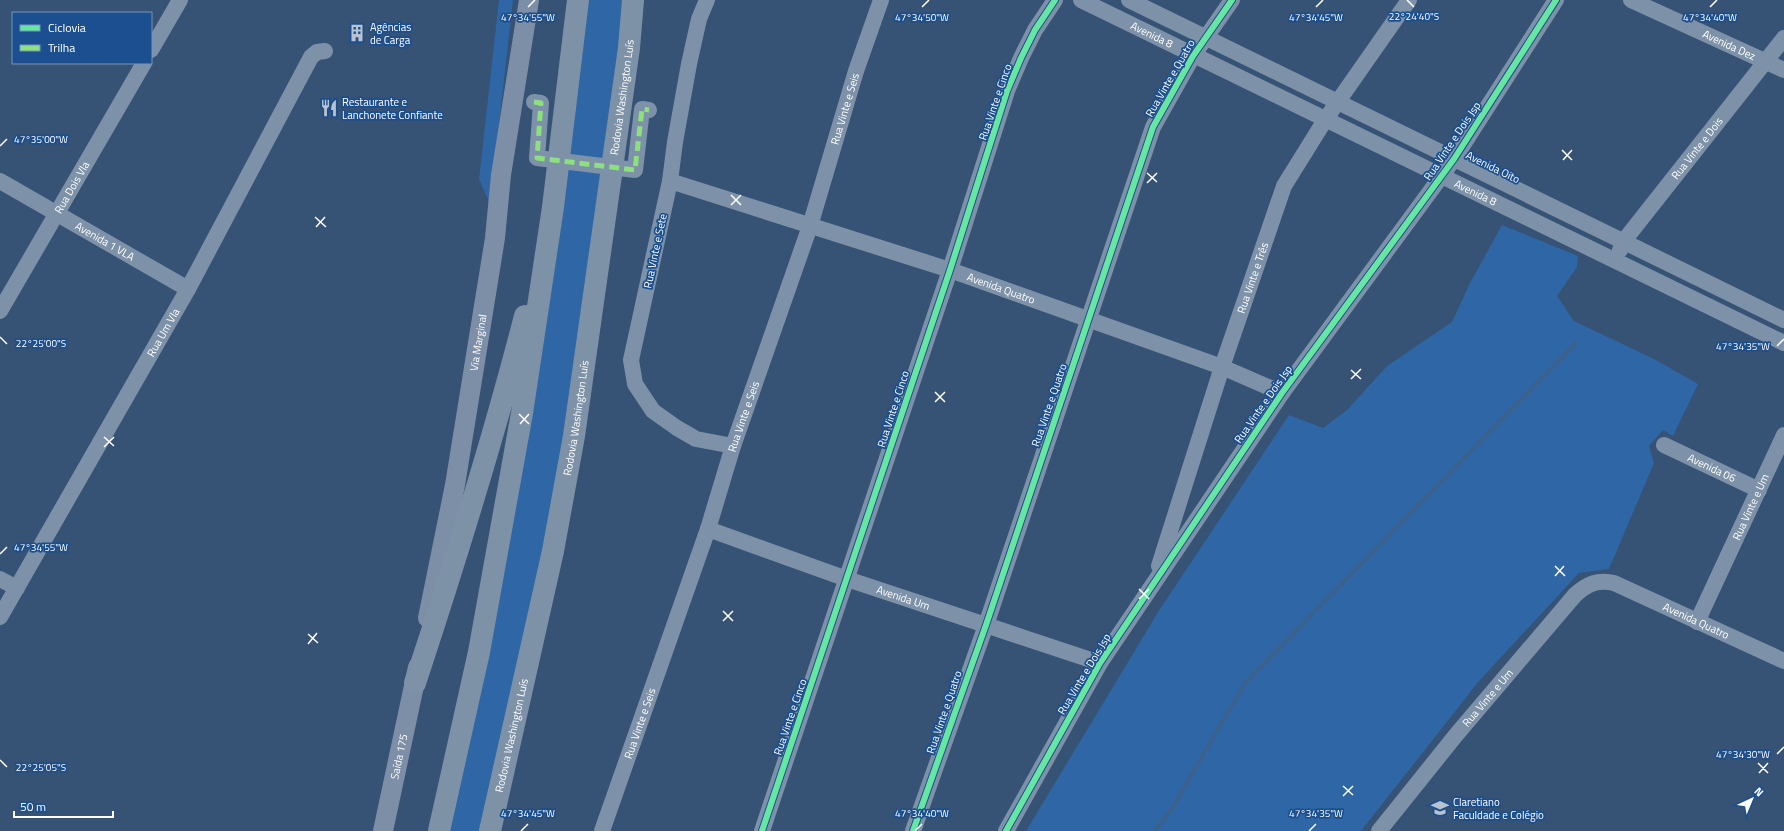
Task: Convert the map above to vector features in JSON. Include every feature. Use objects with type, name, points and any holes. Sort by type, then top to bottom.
[{"type":"highway","points":[[439,831],[480,645],[522,413],[553,207],[578,0]]},
{"type":"highway","name":"Rodovia Washington Luís","points":[[490,831],[553,551],[574,436],[629,48],[633,0]]},
{"type":"highway","points":[[415,683],[478,486],[505,394],[553,207]]},
{"type":"main road","name":"Via Marginal","points":[[415,683],[456,478],[495,238],[501,175],[528,0]]},
{"type":"main road","name":"Saída 175","points":[[383,831],[415,683]]},
{"type":"street","points":[[152,48],[180,0]]},
{"type":"street","name":"Rua Vinte e Sete","points":[[708,0],[699,19],[689,64],[675,142],[670,181],[631,360],[635,384],[653,411],[696,439],[733,446]]},
{"type":"street","name":"Rua Vinte e Seis","points":[[602,831],[708,529],[733,446],[810,226],[856,71],[881,0]]},
{"type":"street","name":"Rua Vinte e Cinco","points":[[762,831],[847,580],[1008,91],[1021,58],[1035,30],[1055,0]]},
{"type":"street","name":"Avenida 8","points":[[1081,0],[1193,56],[1784,343]]},
{"type":"street","name":"Avenida Oito","points":[[1129,0],[1784,320]]},
{"type":"street","name":"Rua Vinte e Quatro","points":[[913,831],[986,625],[1153,127],[1193,56],[1232,0]]},
{"type":"street","name":"Rua Vinte e Três","points":[[1154,582],[1222,367],[1284,186],[1325,120],[1409,0]]},
{"type":"street","name":"Rua Vinte e Dois Jsp","points":[[1006,831],[1100,663],[1282,393],[1454,159],[1556,0]]},
{"type":"street","name":"Avenida Dez","points":[[1631,0],[1784,70]]},
{"type":"street","name":"Rua Vinte e Dois","points":[[1614,260],[1624,242],[1784,38]]},
{"type":"street","name":"Rua Um Vla","points":[[0,617],[188,289],[311,56],[317,52],[325,51]]},
{"type":"street","name":"Rua Dois Vla","points":[[0,311],[143,64]]},
{"type":"street","points":[[534,102],[541,103],[537,158],[635,170],[642,109],[649,110]]},
{"type":"street","name":"Avenida 1 VLA","points":[[0,181],[188,289]]},
{"type":"street","name":"Avenida Quatro","points":[[670,181],[950,270],[1222,367],[1282,393]]},
{"type":"street","points":[[1685,295],[1693,276]]},
{"type":"street","name":"Rua Vinte e Um","points":[[1697,622],[1782,441]]},
{"type":"street","name":"Avenida 06","points":[[1664,445],[1759,490]]},
{"type":"street","name":"Avenida Um","points":[[708,529],[847,580],[1100,663]]},
{"type":"street","points":[[0,579],[17,588]]},
{"type":"street","name":"Rua Vinte e Um","points":[[1379,831],[1456,735],[1575,595],[1585,586],[1594,582],[1608,582]]},
{"type":"street","name":"Avenida Quatro","points":[[1608,582],[1784,661]]},
{"type":"shaded area","points":[[499,0],[513,0],[490,204],[479,179]]},
{"type":"shaded area","points":[[585,0],[624,0],[610,129],[562,458],[482,831],[448,831]]},
{"type":"shaded area","points":[[1502,225],[1578,256],[1577,267],[1557,296],[1574,321],[1654,359],[1698,384],[1673,436],[1663,430],[1649,446],[1654,463],[1609,569],[1579,573],[1479,681],[1361,831],[1026,831],[1160,609],[1289,415],[1323,428],[1347,410],[1387,366],[1452,322],[1470,283]]},
{"type":"waterway","points":[[1155,831],[1171,810],[1245,683],[1576,343]]},
{"type":"marked path","points":[[534,102],[541,103],[537,158],[635,170],[642,109],[649,110]]},
{"type":"cycle path","points":[[762,831],[950,270],[1007,91],[1035,30],[1055,0]]},
{"type":"cycle path","points":[[913,831],[986,625],[1153,127],[1193,56],[1232,0]]},
{"type":"cycle path","points":[[1006,831],[1100,663],[1282,393],[1454,159],[1556,0]]},
{"type":"place","name":"Agências de Carga","points":[[357,33]]},
{"type":"place","name":"Restaurante e Lanchonete Confiante","points":[[329,108]]},
{"type":"place","name":"Claretiano Faculdade e Colégio","points":[[1440,808]]}]
